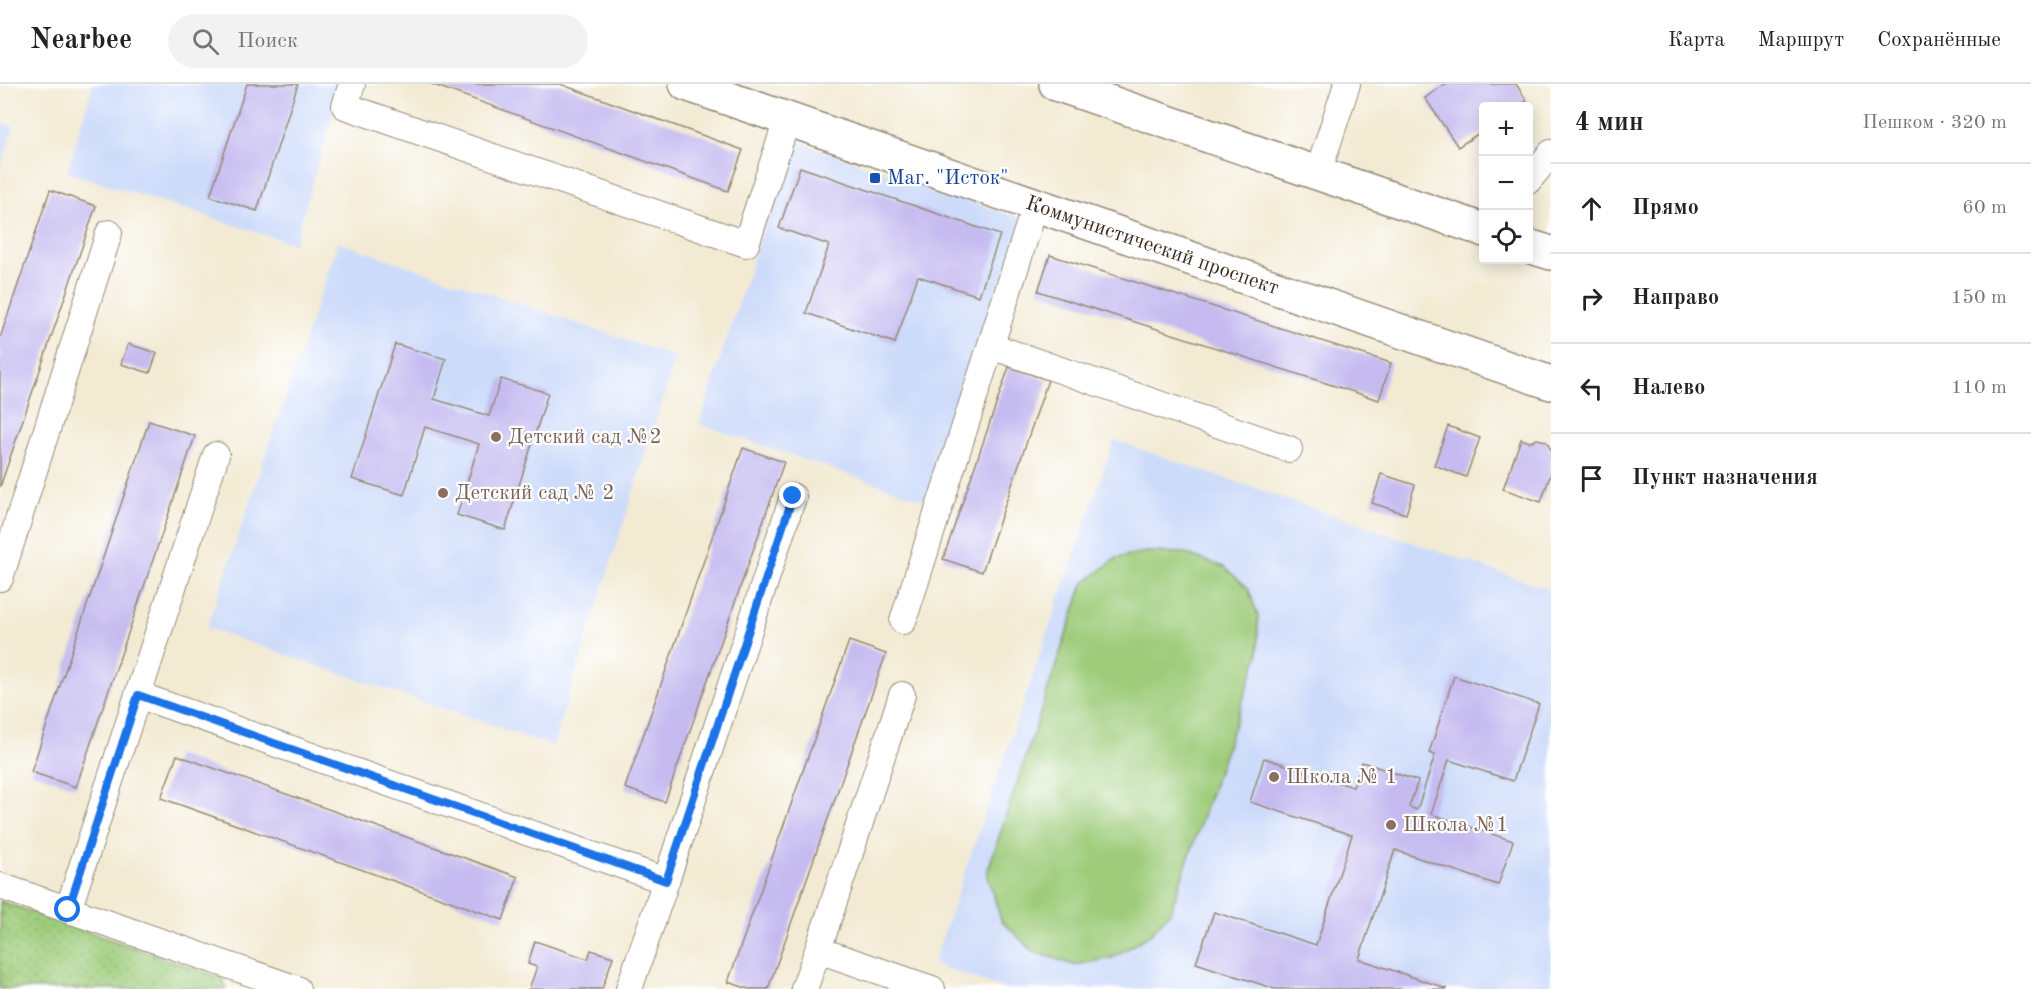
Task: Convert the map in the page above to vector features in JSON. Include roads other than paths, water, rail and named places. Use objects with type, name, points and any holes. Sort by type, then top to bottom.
[{"type":"main road","name":"Коммунистический проспект","points":[[686,84],[1551,384]]},
{"type":"main road","points":[[1056,84],[1479,228]]},
{"type":"main road","points":[[1533,248],[1551,253]]},
{"type":"street","points":[[352,84],[345,106],[747,244],[787,120]]},
{"type":"street","points":[[1318,174],[1347,84]]},
{"type":"street","points":[[1533,175],[1551,153]]},
{"type":"street","points":[[903,621],[1029,225]]},
{"type":"street","points":[[0,578],[109,233]]},
{"type":"street","points":[[991,346],[1289,449]]},
{"type":"street","points":[[68,910],[216,455]]},
{"type":"street","points":[[629,989],[793,496]]},
{"type":"street","points":[[138,695],[666,881]]},
{"type":"street","points":[[804,989],[902,695]]},
{"type":"street","points":[[0,886],[253,981],[297,989]]},
{"type":"street","points":[[818,950],[932,989]]},
{"type":"place","name":"Маг. \"Исток\"","points":[[875,178]]},
{"type":"place","name":"Детский сад №2","points":[[496,437]]},
{"type":"place","name":"Детский сад № 2","points":[[443,493]]},
{"type":"place","name":"Школа № 1","points":[[1274,777]]},
{"type":"place","name":"Школа №1","points":[[1391,825]]}]
